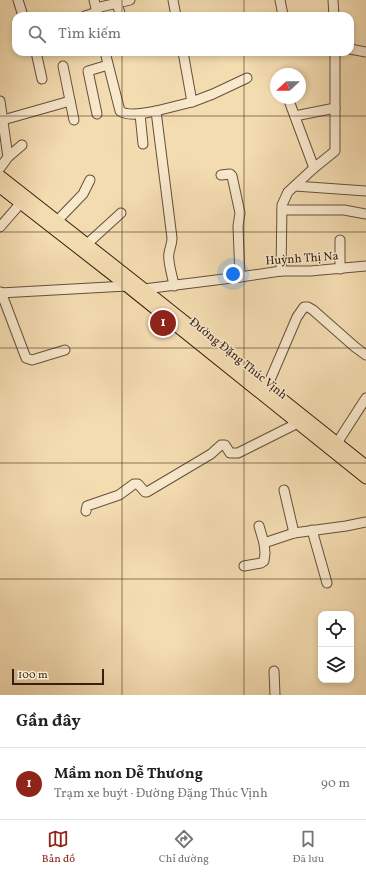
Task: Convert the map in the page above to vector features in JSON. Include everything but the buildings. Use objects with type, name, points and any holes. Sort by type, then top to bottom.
[{"type":"main road","name":"Đường Đặng Thúc Vịnh","points":[[0,176],[366,466]]},
{"type":"main road","name":"Đường Đặng Thúc Vịnh","points":[[0,187],[127,286],[366,478]]},
{"type":"street","points":[[18,0],[22,12]]},
{"type":"street","points":[[96,9],[130,0]]},
{"type":"street","points":[[173,0],[175,12]]},
{"type":"street","points":[[280,0],[282,12]]},
{"type":"street","points":[[333,0],[334,12]]},
{"type":"street","points":[[118,4],[120,12]]},
{"type":"street","points":[[354,50],[366,52]]},
{"type":"street","points":[[37,56],[42,79]]},
{"type":"street","points":[[106,56],[118,106],[122,113],[140,114],[192,102],[247,78]]},
{"type":"street","points":[[184,56],[192,102]]},
{"type":"street","points":[[281,271],[282,205],[288,192],[335,151],[335,56]]},
{"type":"street","points":[[63,66],[74,120]]},
{"type":"street","points":[[98,114],[88,70],[108,66]]},
{"type":"street","points":[[0,101],[8,157]]},
{"type":"street","points":[[3,120],[70,101]]},
{"type":"street","points":[[290,104],[314,168]]},
{"type":"street","points":[[295,116],[335,108]]},
{"type":"street","points":[[156,111],[172,238],[172,247],[169,254],[174,286]]},
{"type":"street","points":[[140,114],[143,144]]},
{"type":"street","points":[[0,168],[8,157],[22,145]]},
{"type":"street","points":[[221,175],[230,174],[232,176],[240,213],[238,226],[240,277]]},
{"type":"street","points":[[57,220],[83,194],[90,180]]},
{"type":"street","points":[[295,186],[366,191]]},
{"type":"street","points":[[0,227],[20,204]]},
{"type":"street","points":[[282,210],[344,210],[366,214]]},
{"type":"street","points":[[87,244],[121,213]]},
{"type":"street","points":[[340,240],[340,269]]},
{"type":"street","name":"Huỳnh Thị Na","points":[[144,289],[281,271],[310,271],[366,266]]},
{"type":"street","points":[[65,350],[32,360],[26,358],[0,292],[127,286]]},
{"type":"street","points":[[267,387],[297,317],[304,307],[308,307],[313,310],[366,355]]},
{"type":"street","points":[[337,443],[366,398]]},
{"type":"street","points":[[86,512],[87,506],[119,495],[134,484],[138,484],[145,492],[147,492],[211,454],[221,446],[225,445],[230,453],[238,454],[298,423]]},
{"type":"street","points":[[284,490],[294,533]]},
{"type":"street","points":[[264,543],[294,533],[366,522]]},
{"type":"street","points":[[244,566],[261,563],[264,560],[264,543],[259,526]]},
{"type":"street","points":[[312,530],[327,582]]},
{"type":"street","points":[[274,671],[275,695]]},
{"type":"place","name":"Mầm non Dễ Thương","points":[[163,323]]}]
